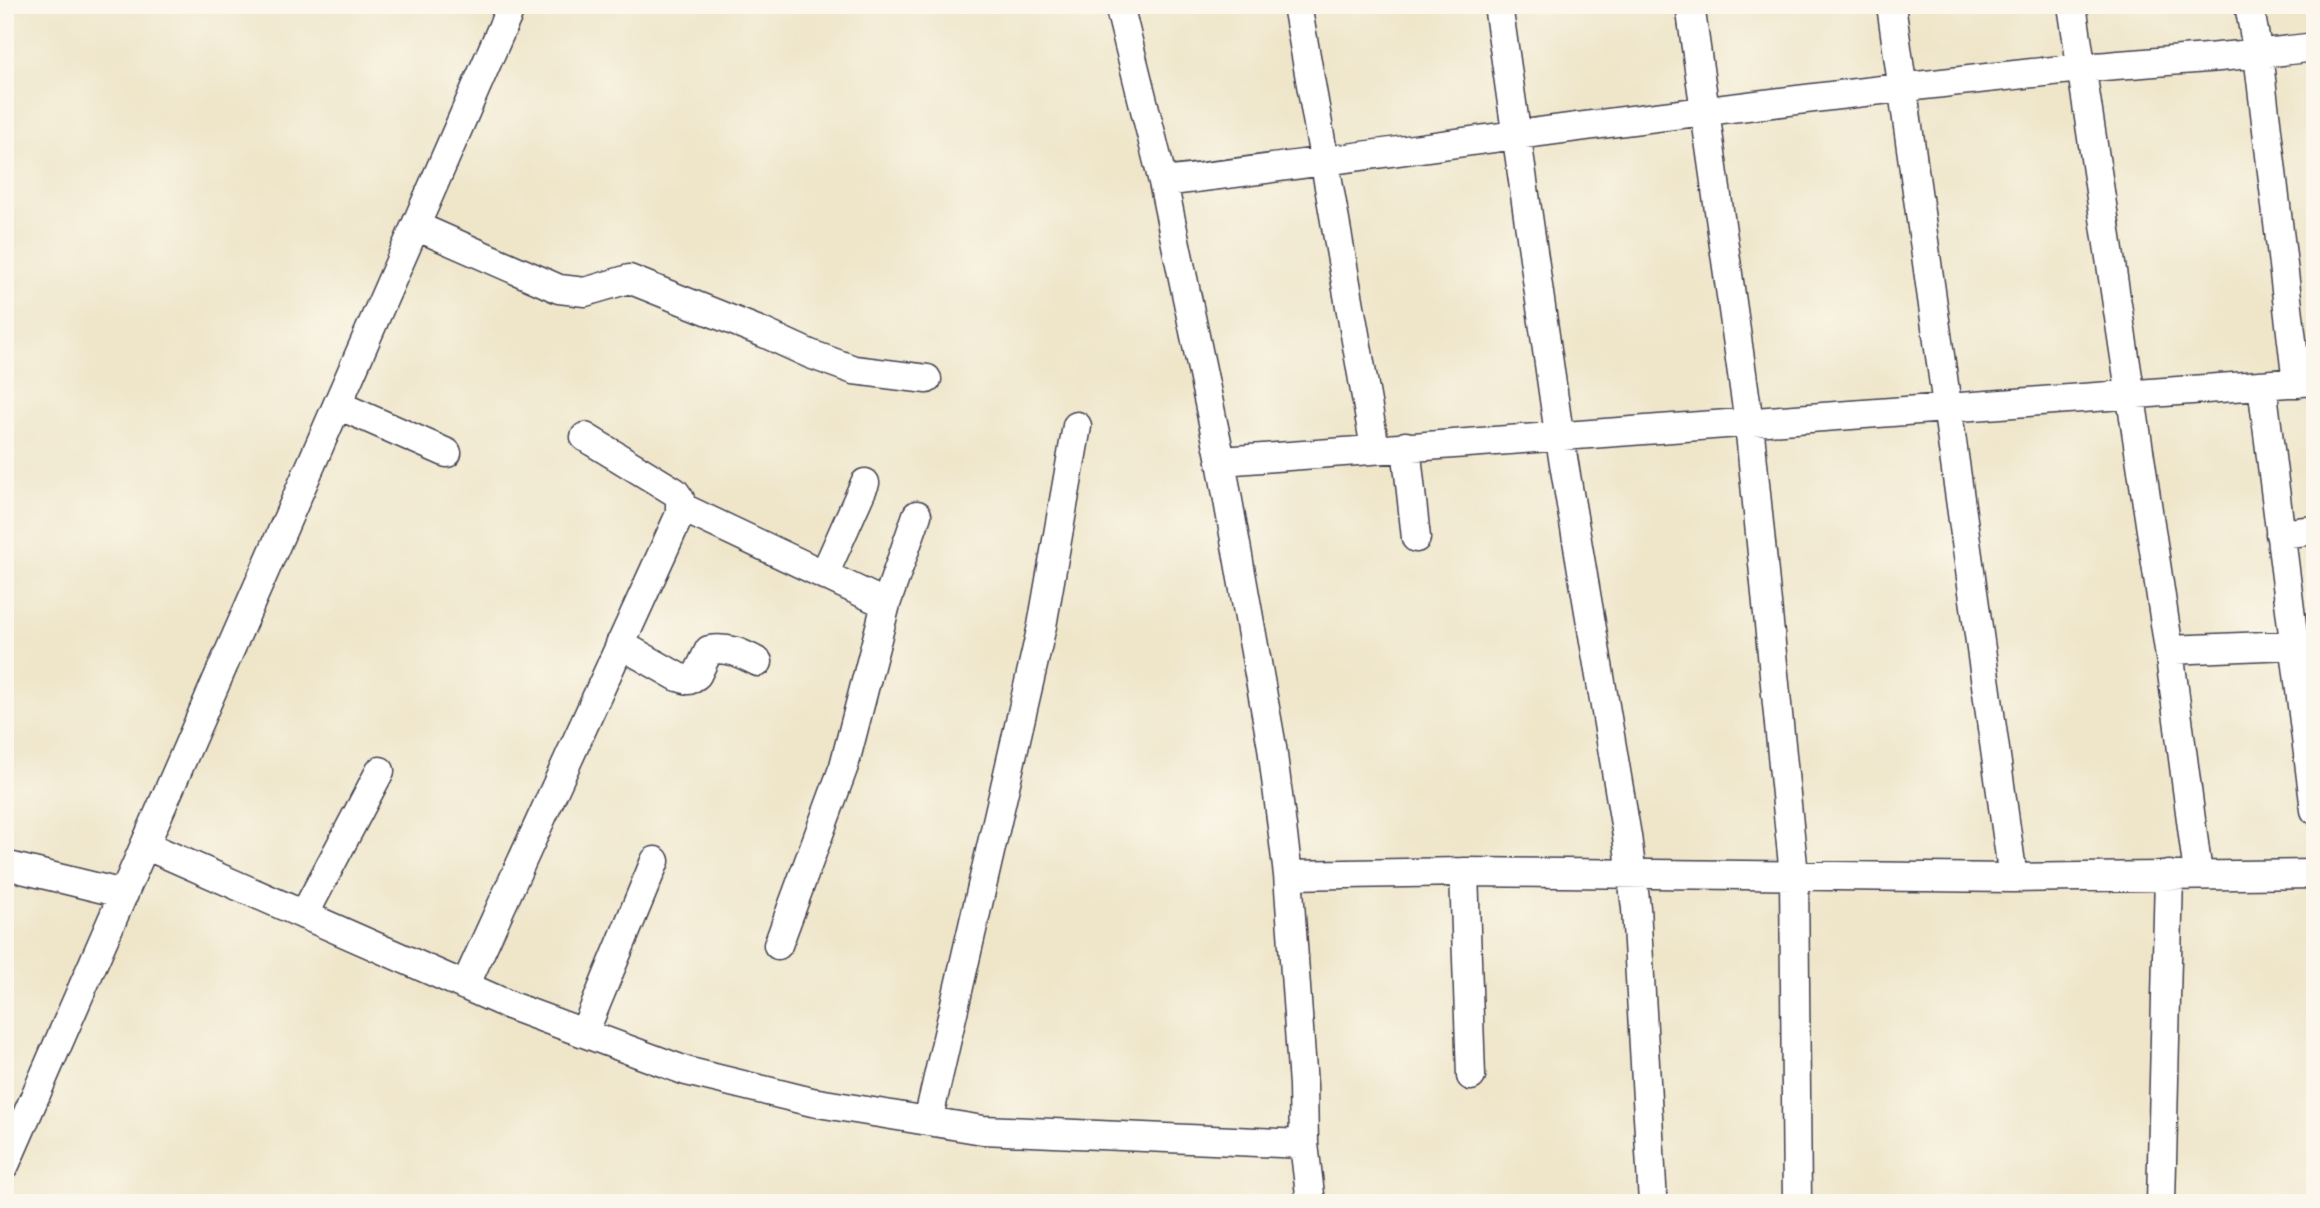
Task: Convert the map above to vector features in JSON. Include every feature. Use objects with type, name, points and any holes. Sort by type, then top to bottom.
[{"type":"street","points":[[5,1165],[512,5]]},
{"type":"street","points":[[1119,5],[1163,182],[1221,461],[1272,747],[1288,875],[1303,1086],[1304,1144],[1311,1203]]},
{"type":"street","points":[[1297,5],[1375,448]]},
{"type":"street","points":[[1498,5],[1559,433],[1632,874],[1653,1203]]},
{"type":"street","points":[[1690,5],[1749,423],[1794,875],[1797,1203]]},
{"type":"street","points":[[1891,5],[2013,878]]},
{"type":"street","points":[[2072,5],[2169,650],[2198,874]]},
{"type":"street","points":[[1221,461],[1559,433],[1749,423],[2306,382],[2249,5]]},
{"type":"street","points":[[1163,182],[1326,163],[1517,134],[1705,111],[2082,68],[2315,47]]},
{"type":"street","points":[[416,226],[559,289],[585,292],[628,279],[854,370],[927,379]]},
{"type":"street","points":[[2262,385],[2280,534],[2305,645],[2315,810]]},
{"type":"street","points":[[338,405],[447,453]]},
{"type":"street","points":[[928,1121],[1042,626],[1077,426]]},
{"type":"street","points":[[465,986],[680,514],[680,499],[675,492],[585,437]]},
{"type":"street","points":[[1406,446],[1416,538]]},
{"type":"street","points":[[824,575],[865,483]]},
{"type":"street","points":[[681,508],[886,604]]},
{"type":"street","points":[[778,945],[844,766],[886,604],[916,515]]},
{"type":"street","points":[[2280,534],[2315,530]]},
{"type":"street","points":[[621,644],[678,677],[689,680],[697,675],[709,650],[735,650],[758,662]]},
{"type":"street","points":[[2169,650],[2305,645]]},
{"type":"street","points":[[304,915],[380,771]]},
{"type":"street","points":[[145,845],[465,986],[686,1071],[812,1102],[983,1130],[1304,1144]]},
{"type":"street","points":[[584,1033],[655,861]]},
{"type":"street","points":[[5,865],[124,894]]},
{"type":"street","points":[[1288,875],[1464,872],[2013,878],[2315,873]]},
{"type":"street","points":[[1464,872],[1471,1076]]},
{"type":"street","points":[[2161,1203],[2169,876]]}]
